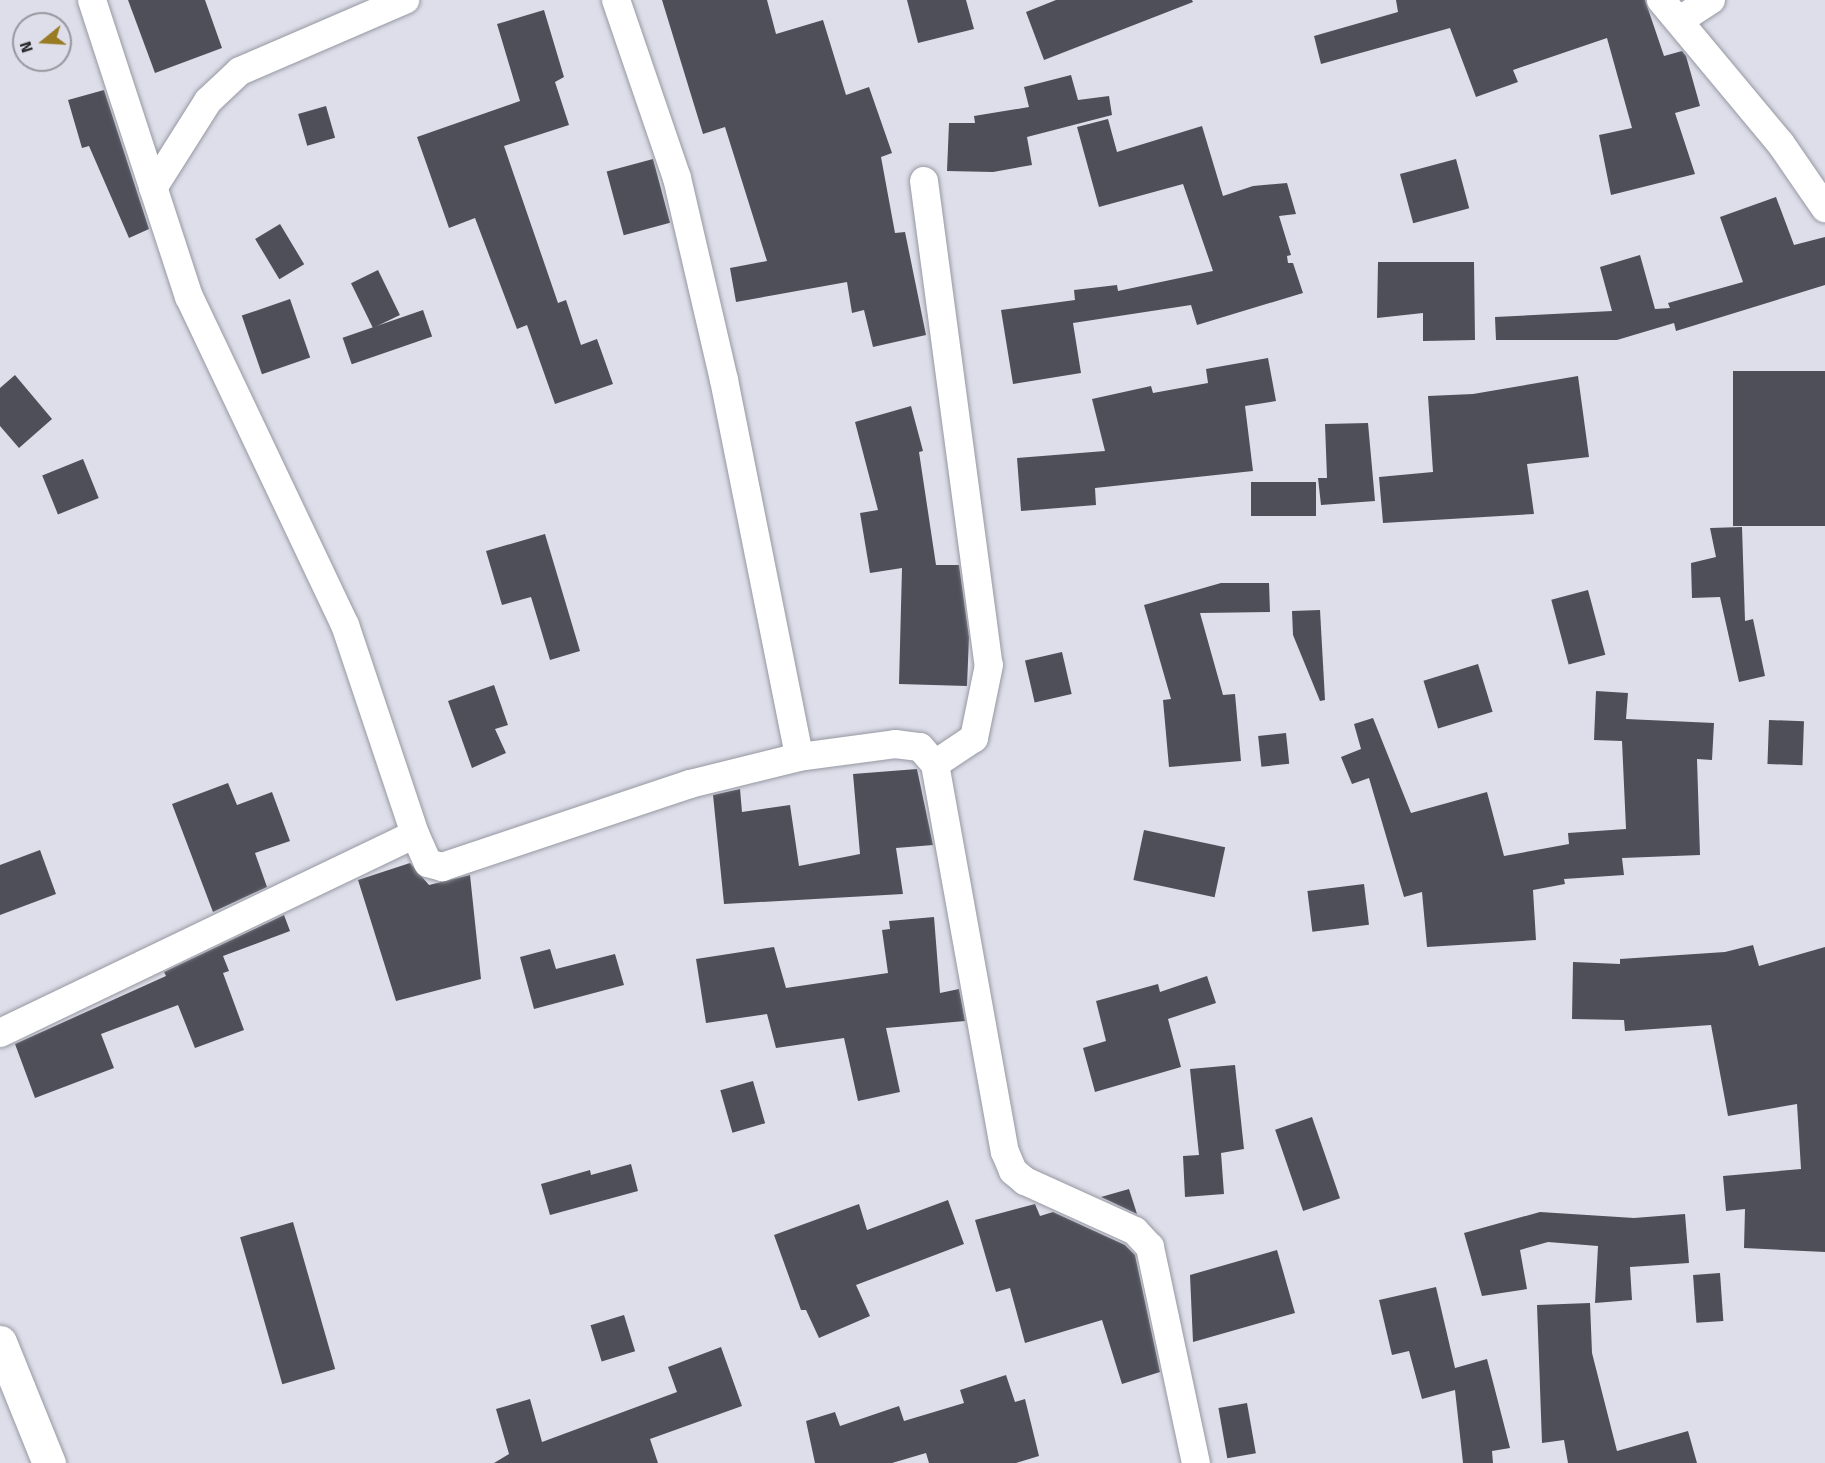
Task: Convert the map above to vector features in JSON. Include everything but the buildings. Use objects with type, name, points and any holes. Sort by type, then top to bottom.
[{"type":"main road","points":[[0,1342],[49,1463]]},
{"type":"street","points":[[92,0],[189,297],[345,625],[415,834],[428,863],[442,867],[690,784],[799,757],[895,744],[920,747],[935,764],[1005,1152],[1013,1171],[1025,1181],[1135,1231],[1150,1247],[1196,1463]]},
{"type":"street","points":[[153,188],[208,101],[240,71],[405,0]]},
{"type":"street","points":[[616,0],[677,178],[724,380],[799,757]]},
{"type":"street","points":[[1711,0],[1670,10],[1781,144],[1825,208]]},
{"type":"street","points":[[924,181],[989,665],[974,738],[935,764]]},
{"type":"street","points":[[0,1033],[415,834]]}]
